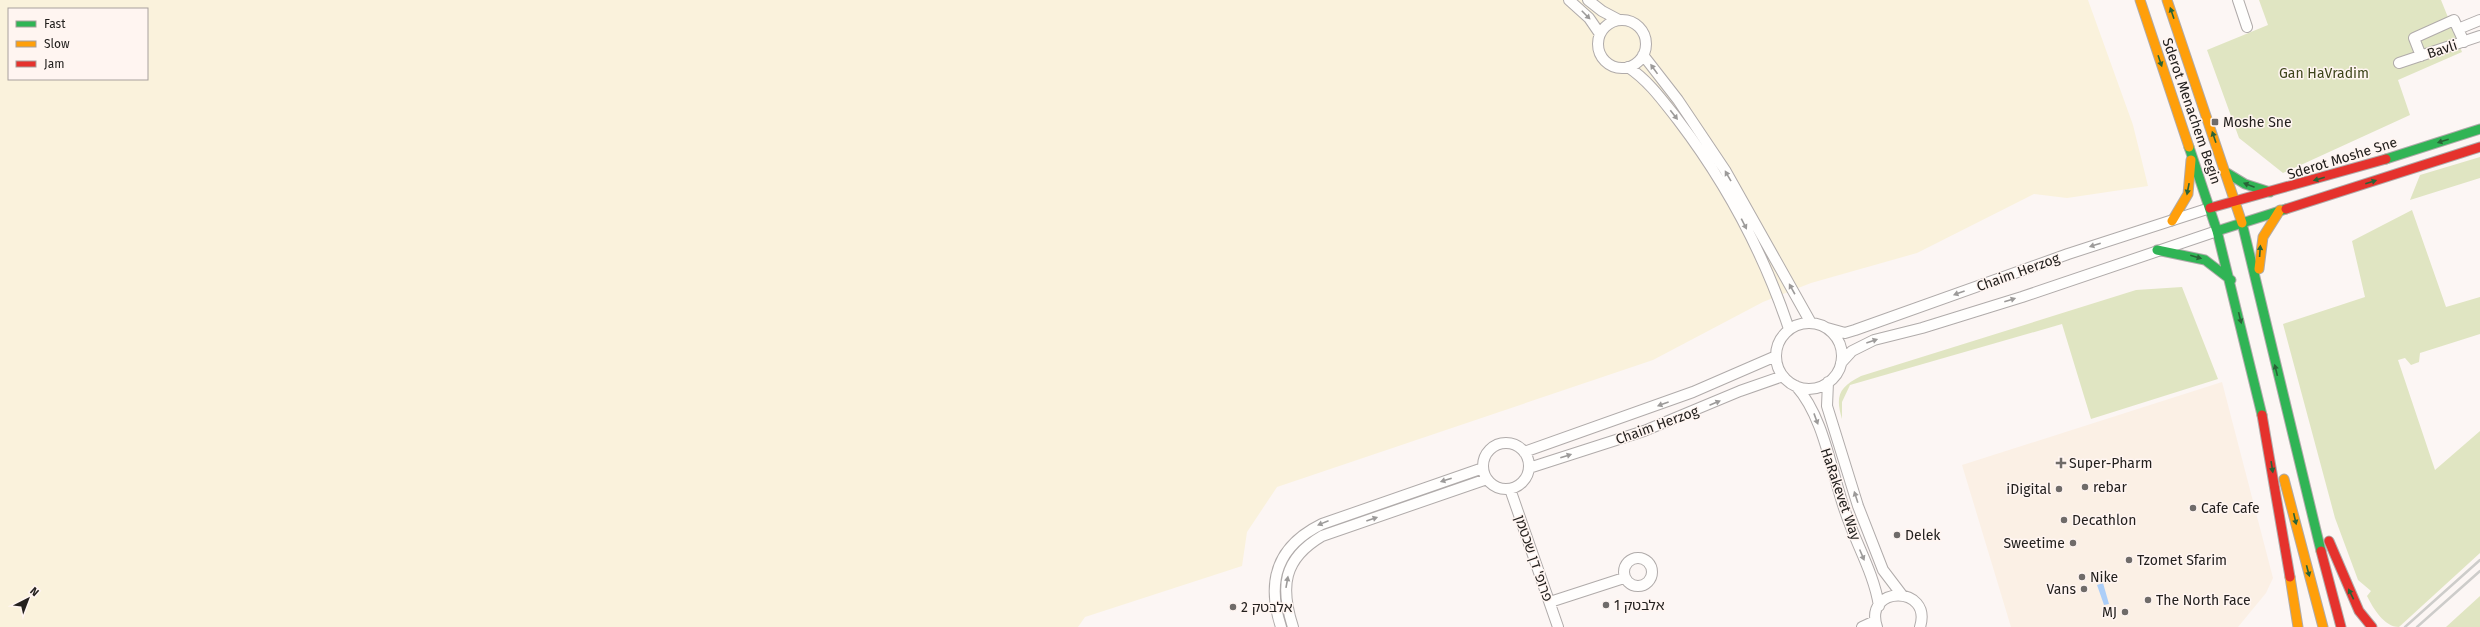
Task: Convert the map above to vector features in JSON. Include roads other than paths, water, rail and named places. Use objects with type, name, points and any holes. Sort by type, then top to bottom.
[{"type":"main road","points":[[2134,0],[2149,28]]},
{"type":"main road","name":"Sderot Menachem Begin","points":[[2140,0],[2217,231],[2231,280],[2260,401]]},
{"type":"main road","name":"Sderot Menachem Begin","points":[[2167,0],[2242,223],[2286,408]]},
{"type":"main road","name":"Sderot Moshe Sne","points":[[2210,208],[2273,192],[2480,129]]},
{"type":"main road","points":[[2217,231],[2480,147]]},
{"type":"main road","points":[[2172,221],[2188,194],[2191,152]]},
{"type":"main road","points":[[2226,173],[2245,184],[2273,192]]},
{"type":"main road","points":[[2257,290],[2260,244],[2280,210]]},
{"type":"main road","points":[[2157,250],[2205,260],[2231,280]]},
{"type":"main road","points":[[2260,401],[2287,488],[2323,627]]},
{"type":"main road","points":[[2260,401],[2298,627]]},
{"type":"main road","points":[[2286,408],[2320,513],[2347,585],[2359,611],[2372,627]]},
{"type":"main road","points":[[2286,408],[2341,627]]},
{"type":"street","points":[[1569,0],[1589,18],[1600,34]]},
{"type":"street","points":[[1588,0],[1602,12],[1619,20],[1634,23],[1642,30],[1646,41],[1644,55],[1634,65],[1628,67],[1616,67],[1606,61],[1598,46],[1600,34],[1608,24],[1619,20]]},
{"type":"street","points":[[2238,0],[2247,27]]},
{"type":"street","name":"Bavli","points":[[2421,56],[2414,38],[2454,20],[2464,42]]},
{"type":"street","name":"Bavli","points":[[2458,29],[2480,20]]},
{"type":"street","name":"Bavli","points":[[2399,63],[2480,36]]},
{"type":"street","points":[[1644,55],[1678,100],[1725,170],[1811,323]]},
{"type":"street","points":[[1628,67],[1653,88],[1713,170],[1770,276],[1789,329]]},
{"type":"street","name":"Chaim Herzog","points":[[1827,328],[1845,333],[1855,330],[2068,254],[2210,208]]},
{"type":"street","name":"Chaim Herzog","points":[[1841,363],[1852,351],[1874,340],[1922,328],[2217,231]]},
{"type":"street","points":[[1811,323],[1827,328],[1839,344],[1841,363],[1838,370],[1828,382],[1818,387],[1807,389],[1796,386],[1783,376],[1776,356],[1777,346],[1789,329],[1798,324],[1811,323]]},
{"type":"street","name":"Chaim Herzog","points":[[1524,452],[1659,406],[1776,356]]},
{"type":"street","name":"Chaim Herzog","points":[[1529,468],[1644,431],[1740,391],[1783,376]]},
{"type":"street","name":"HaRakevet Way","points":[[1828,382],[1827,406],[1858,506],[1883,570],[1902,595]]},
{"type":"street","name":"HaRakevet Way","points":[[1796,386],[1809,402],[1816,419],[1844,510],[1876,588],[1878,606],[1876,624]]},
{"type":"street","points":[[1501,443],[1514,444],[1524,452],[1529,468],[1523,482],[1510,488],[1497,487],[1487,479],[1483,468],[1485,455],[1494,445],[1501,443]]},
{"type":"street","points":[[1281,627],[1273,596],[1275,576],[1282,559],[1293,542],[1306,531],[1322,524],[1483,468]]},
{"type":"street","points":[[1293,627],[1285,592],[1292,564],[1301,552],[1322,536],[1487,479]]},
{"type":"street","name":"פרופ' דן שכטמן","points":[[1510,488],[1558,627]]},
{"type":"street","points":[[1550,602],[1624,578]]},
{"type":"street","points":[[1878,606],[1889,597],[1902,595],[1912,599],[1919,606],[1922,616],[1920,627]]},
{"type":"street","points":[[1862,627],[1876,624]]},
{"type":"water","points":[[2103,583],[2109,604],[2104,605],[2097,585]]},
{"type":"railway","points":[[2405,627],[2480,560]]},
{"type":"railway","points":[[2417,627],[2480,571]]},
{"type":"place","name":"Moshe Sne","points":[[2215,122]]},
{"type":"place","name":"Super-Pharm","points":[[2061,463]]},
{"type":"place","name":"rebar","points":[[2085,487]]},
{"type":"place","name":"iDigital","points":[[2059,489]]},
{"type":"place","name":"Cafe Cafe","points":[[2193,508]]},
{"type":"place","name":"Decathlon","points":[[2064,520]]},
{"type":"place","name":"Delek","points":[[1897,535]]},
{"type":"place","name":"Sweetime","points":[[2073,543]]},
{"type":"place","name":"Tzomet Sfarim","points":[[2129,560]]},
{"type":"place","name":"Nike","points":[[2082,577]]},
{"type":"place","name":"Vans","points":[[2084,589]]},
{"type":"place","name":"The North Face","points":[[2148,600]]},
{"type":"place","name":"אלבטק 1","points":[[1606,605]]},
{"type":"place","name":"אלבטק 2","points":[[1233,607]]},
{"type":"place","name":"MJ","points":[[2125,612]]},
{"type":"park label","name":"Gan HaVradim","points":[[2324,73]]}]
